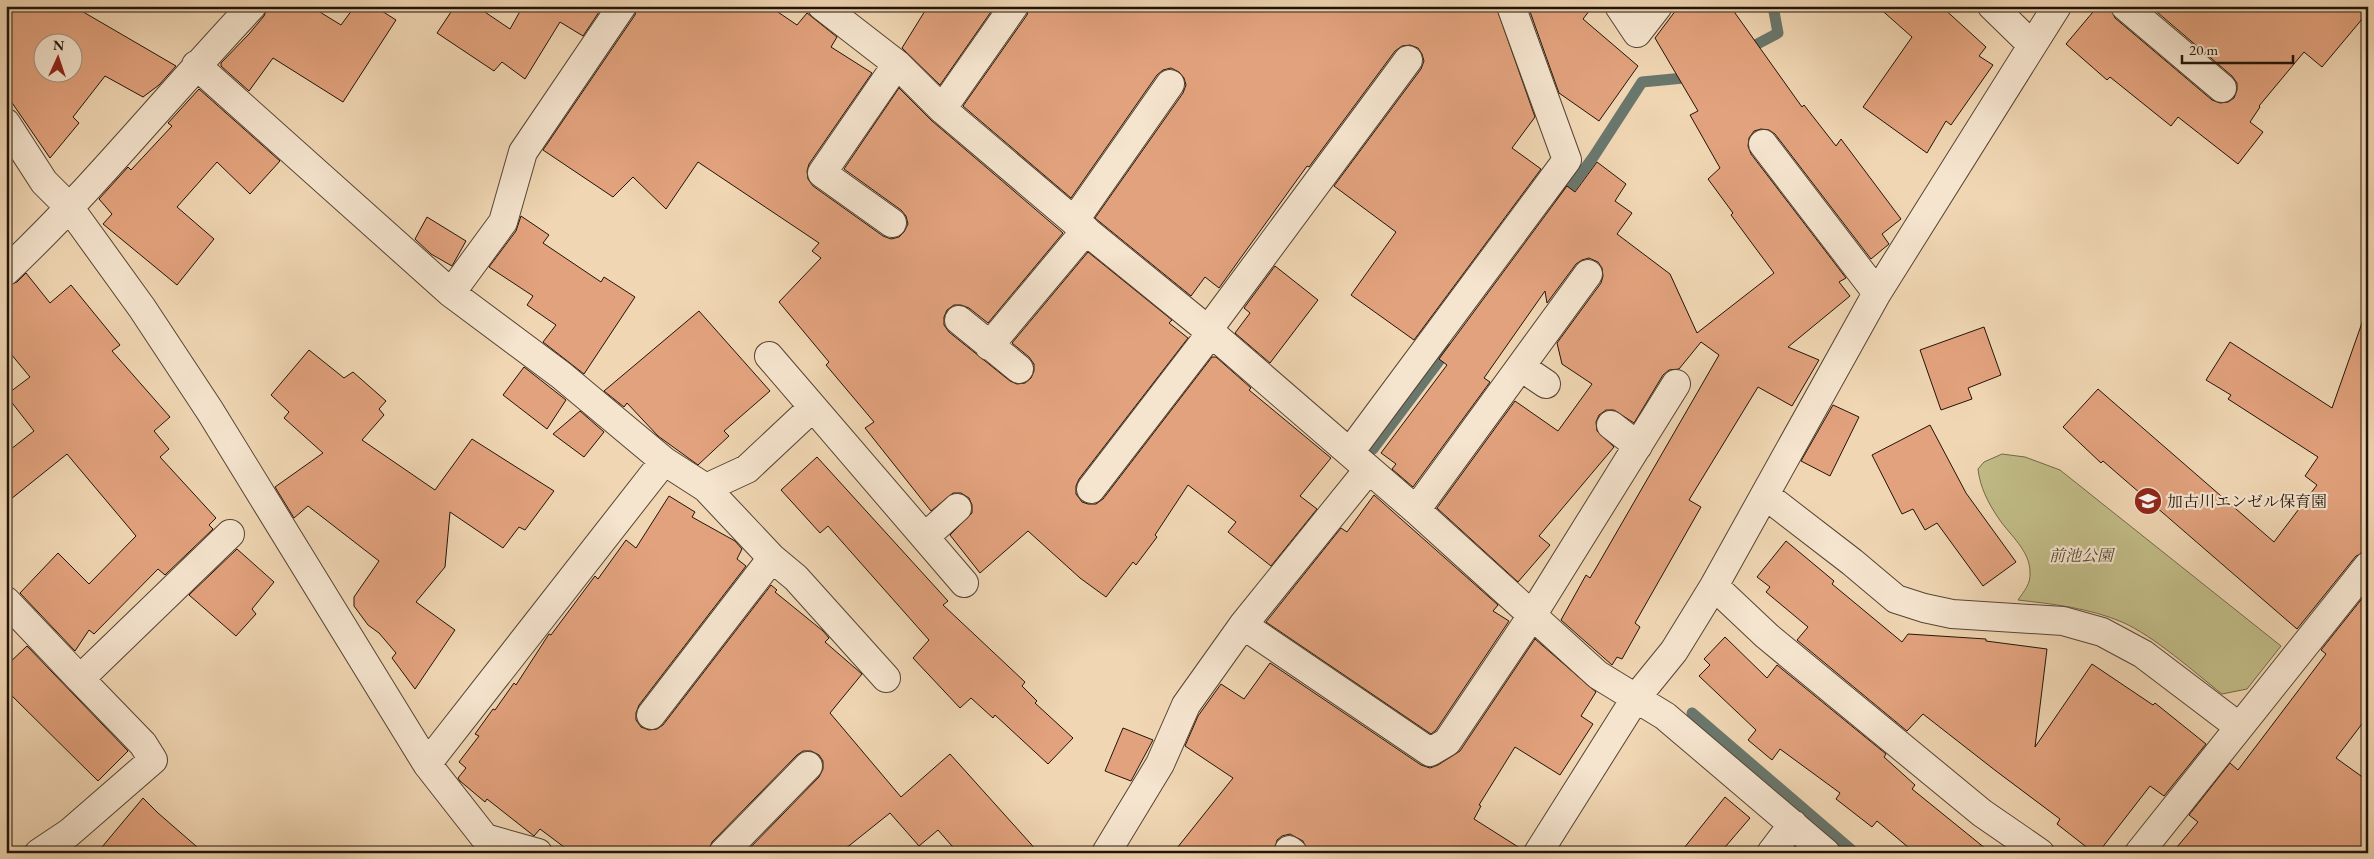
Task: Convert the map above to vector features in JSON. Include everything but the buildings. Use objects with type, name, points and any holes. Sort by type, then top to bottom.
[{"type":"street","points":[[6,271],[51,228],[150,120],[196,65],[252,6]]},
{"type":"street","points":[[451,293],[503,222],[523,152],[622,6]]},
{"type":"street","points":[[822,6],[897,64],[942,109],[1080,226],[1210,332],[1416,510],[1531,617],[1598,675],[1665,716],[1826,853]]},
{"type":"street","points":[[942,109],[1014,6]]},
{"type":"street","points":[[1106,853],[1160,764],[1186,705],[1359,461],[1567,160],[1511,6]]},
{"type":"street","points":[[1619,6],[1637,33],[1658,6]]},
{"type":"street","points":[[1992,6],[2032,45]]},
{"type":"street","points":[[1538,853],[1635,699],[1674,651],[1714,586],[1877,293],[2057,6]]},
{"type":"street","points":[[2125,6],[2222,88]]},
{"type":"street","points":[[1091,489],[1210,332],[1408,60]]},
{"type":"street","points":[[892,223],[822,173],[897,64]]},
{"type":"street","points":[[196,65],[451,293],[561,375],[664,461],[706,488],[772,558],[796,578],[886,678]]},
{"type":"street","points":[[989,346],[1080,226],[1170,84]]},
{"type":"street","points":[[6,123],[44,182],[69,207],[142,308],[210,411],[427,764],[488,846],[538,853]]},
{"type":"street","points":[[1763,144],[1877,293]]},
{"type":"street","points":[[1416,510],[1588,274]]},
{"type":"street","points":[[959,320],[1019,370]]},
{"type":"street","points":[[769,356],[964,584]]},
{"type":"street","points":[[1521,367],[1546,384]]},
{"type":"street","points":[[1243,625],[1430,752],[1447,742],[1531,617],[1676,384]]},
{"type":"street","points":[[706,488],[747,469],[812,408]]},
{"type":"street","points":[[1611,425],[1638,446]]},
{"type":"street","points":[[427,764],[664,461]]},
{"type":"street","points":[[1764,495],[1852,562],[1896,600],[1952,614],[2063,621],[2102,632],[2143,654],[2238,726]]},
{"type":"street","points":[[925,537],[957,508]]},
{"type":"street","points":[[80,679],[230,534]]},
{"type":"street","points":[[651,714],[772,558]]},
{"type":"street","points":[[2139,853],[2238,726],[2368,566]]},
{"type":"street","points":[[1714,586],[1767,636],[1982,813],[2040,853]]},
{"type":"street","points":[[6,600],[143,744],[154,760],[72,843],[39,853]]},
{"type":"street","points":[[723,853],[808,766]]},
{"type":"street","points":[[1771,853],[1793,824]]},
{"type":"green space","name":"前池公園","points":[[2002,454],[2025,457],[2060,470],[2281,646],[2247,689],[2222,694],[2160,645],[2122,622],[2084,610],[2018,600],[2027,587],[2029,580],[2030,572],[2027,557],[1988,501],[1978,469],[1984,462]]},
{"type":"waterway","points":[[1744,51],[1778,33],[1773,6]]},
{"type":"waterway","points":[[1561,201],[1594,156],[1642,82],[1694,77]]},
{"type":"waterway","points":[[1373,449],[1448,349]]},
{"type":"waterway","points":[[1692,713],[1855,853]]},
{"type":"place","name":"加古川エンゼル保育園","points":[[2148,501]]}]
